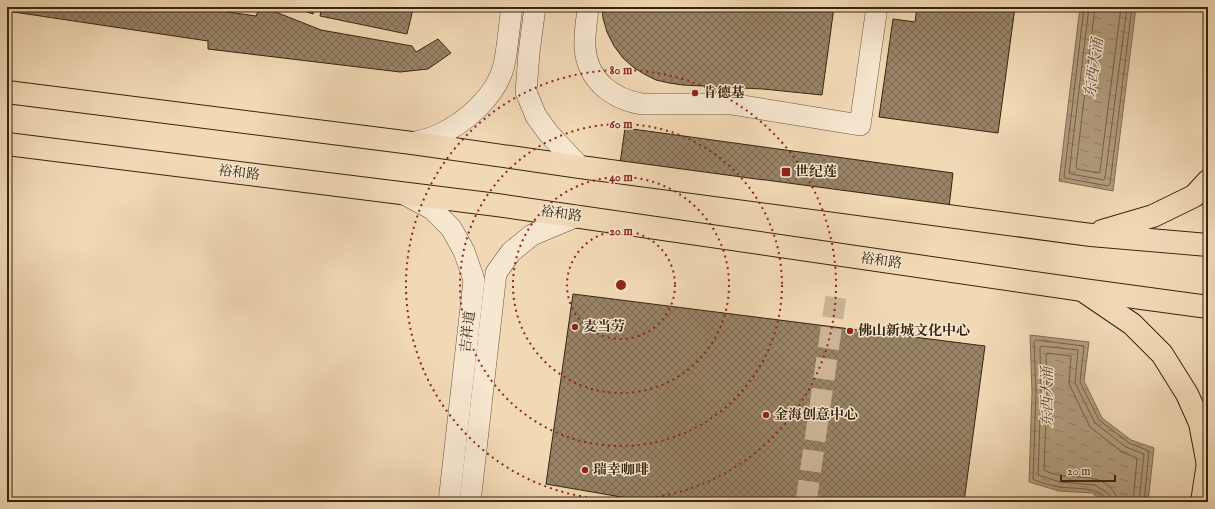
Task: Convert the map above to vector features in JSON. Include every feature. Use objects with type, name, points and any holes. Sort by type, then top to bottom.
[{"type":"main road","points":[[7,92],[412,143],[580,167],[1091,235],[1208,245]]},
{"type":"main road","name":"裕和路","points":[[7,144],[497,205],[1208,307]]},
{"type":"main road","points":[[1091,235],[1153,216],[1194,196],[1208,181]]},
{"type":"main road","points":[[1083,290],[1132,324],[1162,354],[1187,394],[1200,423],[1208,464],[1202,502]]},
{"type":"street","points":[[412,143],[438,136],[457,125],[478,107],[497,84],[504,66],[512,7]]},
{"type":"street","points":[[535,7],[529,52],[526,92],[536,116],[553,139],[580,167]]},
{"type":"street","points":[[588,7],[585,42],[587,60],[591,70],[606,90],[617,97],[629,102],[642,104],[732,104],[860,125],[877,7]]},
{"type":"street","name":"吉祥道","points":[[402,193],[432,209],[451,228],[464,251],[474,280],[449,502]]},
{"type":"street","name":"吉祥道","points":[[470,502],[496,272],[511,252],[532,236],[576,216]]},
{"type":"water","name":"东西大涌","points":[[1080,7],[1136,7],[1113,191],[1059,181]]},
{"type":"water","name":"东西大涌","points":[[1030,335],[1089,342],[1084,381],[1102,418],[1131,440],[1154,448],[1148,502],[1105,502],[1092,493],[1059,491],[1029,482],[1032,392]]},
{"type":"building","points":[[7,7],[215,7],[214,10],[256,16],[260,7],[263,7],[321,30],[412,46],[416,52],[438,39],[451,53],[428,69],[400,72],[208,49],[208,41],[7,11]]},
{"type":"building","points":[[293,7],[316,7],[313,14]]},
{"type":"building","points":[[322,7],[405,7],[413,9],[407,34],[320,16]]},
{"type":"building","points":[[602,7],[834,7],[822,95],[763,89],[683,85],[656,80],[633,67],[623,58],[614,46],[607,32]]},
{"type":"building","points":[[917,7],[1015,7],[998,133],[879,117],[893,19],[915,22]]},
{"type":"building","name":"世纪莲","points":[[625,128],[953,173],[948,216],[619,171]]},
{"type":"building","name":"金海创意中心","points":[[573,294],[985,346],[964,502],[650,502],[546,484]]},
{"type":"tunnel","points":[[806,502],[837,289]]},
{"type":"place","name":"肯德基","points":[[695,93]]},
{"type":"place","name":"世纪莲","points":[[786,172]]},
{"type":"place","name":"麦当劳","points":[[575,327]]},
{"type":"place","name":"佛山新城文化中心","points":[[850,331]]},
{"type":"place","name":"金海创意中心","points":[[766,415]]},
{"type":"place","name":"瑞幸咖啡","points":[[585,470]]}]
